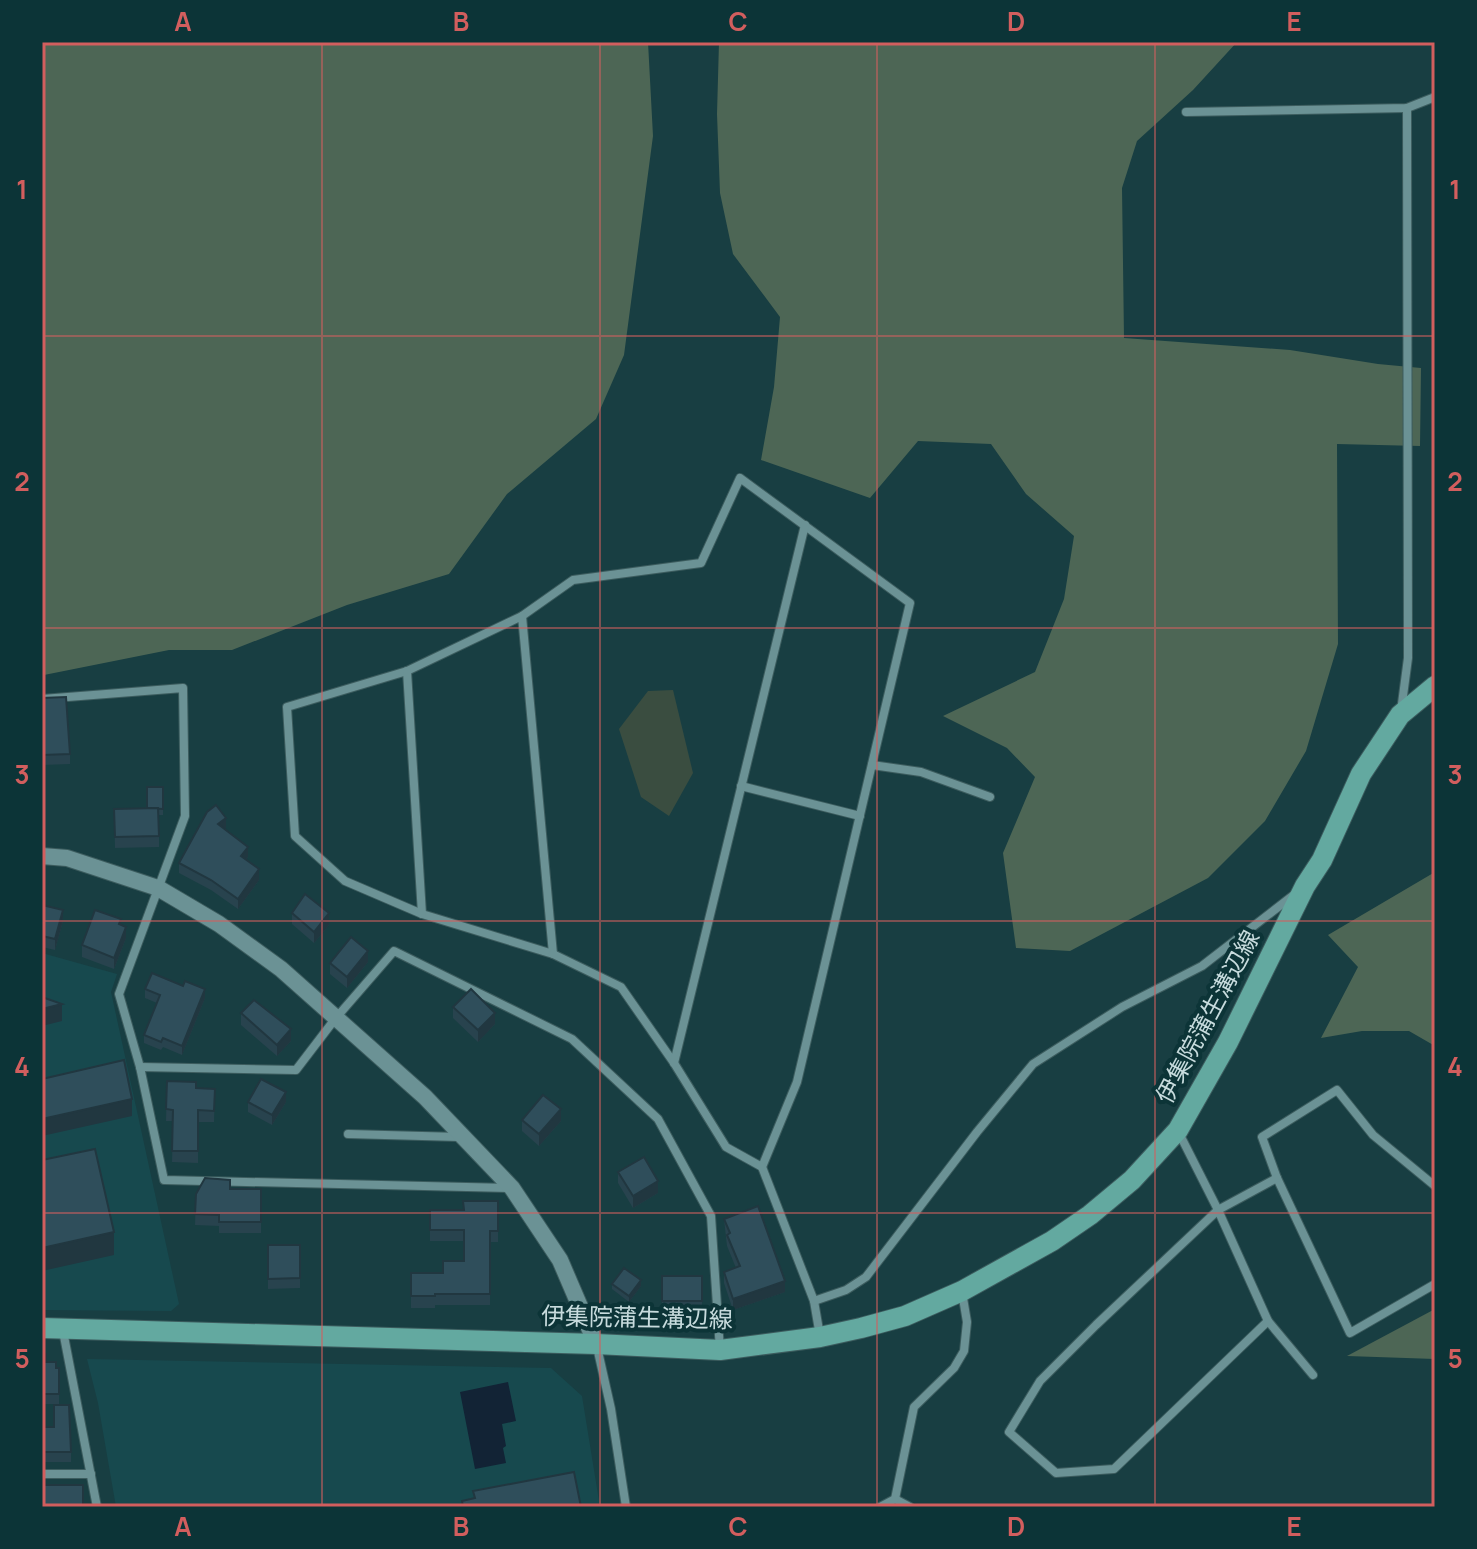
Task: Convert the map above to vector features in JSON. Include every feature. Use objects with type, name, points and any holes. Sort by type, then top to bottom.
[{"type":"main road","name":"伊集院蒲生溝辺線","points":[[42,1328],[720,1350],[820,1337],[861,1328],[905,1316],[962,1291],[1052,1241],[1090,1215],[1132,1180],[1178,1130],[1228,1042],[1305,886],[1322,860],[1361,774],[1400,715],[1435,686]]},
{"type":"street","points":[[1186,112],[1407,108],[1435,97]]},
{"type":"street","points":[[1400,715],[1408,658],[1407,108]]},
{"type":"street","points":[[762,1167],[797,1082],[910,603],[740,478],[701,563],[573,580],[522,616],[407,671],[287,707],[295,836],[345,881],[422,914],[553,954],[621,987],[674,1063],[726,1147],[762,1167],[814,1301],[820,1337]]},
{"type":"street","points":[[674,1063],[805,525]]},
{"type":"street","points":[[522,616],[553,954]]},
{"type":"street","points":[[407,671],[422,914]]},
{"type":"street","points":[[42,699],[183,688],[185,816],[119,994],[140,1067],[164,1180],[512,1188]]},
{"type":"street","points":[[872,765],[921,772],[990,797]]},
{"type":"street","points":[[741,786],[860,816]]},
{"type":"street","points":[[42,856],[67,858],[158,888],[232,933],[281,969],[425,1097],[512,1188],[560,1260],[596,1344],[611,1409],[626,1507]]},
{"type":"street","points":[[814,1301],[846,1290],[866,1277],[1033,1064],[1122,1007],[1202,966],[1305,886]]},
{"type":"street","points":[[140,1067],[296,1070],[394,951],[572,1039],[658,1119],[711,1216],[720,1350]]},
{"type":"street","points":[[1435,1186],[1373,1135],[1337,1090],[1262,1137],[1277,1178],[1350,1333],[1435,1284]]},
{"type":"street","points":[[1178,1130],[1268,1321],[1313,1375]]},
{"type":"street","points":[[348,1134],[464,1137]]},
{"type":"street","points":[[1268,1321],[1114,1469],[1056,1473],[1009,1432],[1040,1381],[1096,1325],[1218,1210],[1277,1178]]},
{"type":"street","points":[[895,1499],[914,1407],[954,1368],[964,1351],[967,1322],[962,1291]]},
{"type":"street","points":[[63,1329],[97,1507]]},
{"type":"street","points":[[42,1474],[91,1474]]},
{"type":"street","points":[[880,1507],[895,1499]]},
{"type":"street","points":[[895,1499],[910,1507]]},
{"type":"shaded area","points":[[42,953],[117,974],[111,992],[179,1304],[171,1311],[42,1310]]},
{"type":"shaded area","points":[[87,1359],[551,1368],[582,1396],[600,1507],[116,1507]]},
{"type":"shaded area","points":[[508,1382],[516,1421],[502,1424],[506,1463],[475,1469],[460,1392]]},
{"type":"green space","points":[[42,42],[648,42],[653,136],[624,355],[596,419],[507,494],[449,574],[347,605],[232,650],[169,650],[42,674]]},
{"type":"green space","points":[[719,42],[1237,42],[1193,90],[1137,141],[1122,188],[1124,338],[1290,350],[1421,368],[1420,446],[1337,444],[1338,644],[1306,751],[1265,821],[1208,878],[1070,951],[1016,948],[1003,853],[1035,777],[1007,748],[943,716],[1035,672],[1064,599],[1074,536],[1026,494],[991,444],[918,441],[870,498],[761,460],[774,387],[780,317],[733,254],[720,193],[717,114]]},
{"type":"green space","points":[[673,690],[693,773],[669,816],[641,797],[619,729],[648,691]]},
{"type":"green space","points":[[1435,872],[1435,1046],[1409,1031],[1362,1031],[1321,1038],[1358,967],[1328,935]]},
{"type":"green space","points":[[1435,1309],[1435,1359],[1347,1356]]},
{"type":"building","points":[[66,697],[70,754],[42,755],[42,698]]},
{"type":"building","points":[[147,787],[163,787],[163,809],[147,808]]},
{"type":"building","points":[[216,805],[226,818],[218,824],[248,847],[241,856],[259,869],[238,899],[179,863],[207,812]]},
{"type":"building","points":[[158,808],[159,836],[115,837],[114,809]]},
{"type":"building","points":[[305,894],[329,913],[314,932],[292,913]]},
{"type":"building","points":[[42,905],[63,910],[55,939],[42,936]]},
{"type":"building","points":[[95,910],[121,919],[119,924],[126,927],[114,958],[82,945]]},
{"type":"building","points":[[351,937],[368,951],[347,977],[330,963]]},
{"type":"building","points":[[152,973],[183,986],[185,981],[205,989],[182,1046],[163,1038],[161,1042],[144,1035],[160,995],[145,989]]},
{"type":"building","points":[[471,989],[495,1013],[478,1030],[453,1007]]},
{"type":"building","points":[[42,997],[62,1004],[42,1009]]},
{"type":"building","points":[[254,1000],[291,1029],[277,1045],[241,1013]]},
{"type":"building","points":[[124,1060],[132,1099],[42,1119],[42,1079]]},
{"type":"building","points":[[261,1079],[286,1092],[272,1115],[248,1102]]},
{"type":"building","points":[[167,1081],[196,1082],[196,1088],[215,1089],[214,1111],[198,1110],[198,1151],[172,1151],[173,1110],[166,1109]]},
{"type":"building","points":[[543,1095],[561,1109],[539,1134],[522,1120]]},
{"type":"building","points":[[95,1149],[114,1232],[42,1248],[42,1160]]},
{"type":"building","points":[[644,1157],[658,1181],[633,1196],[618,1172]]},
{"type":"building","points":[[205,1178],[230,1180],[230,1189],[261,1189],[261,1222],[219,1222],[219,1215],[195,1214],[196,1194]]},
{"type":"building","points":[[463,1201],[498,1201],[498,1231],[490,1231],[490,1294],[411,1296],[411,1273],[443,1273],[443,1261],[464,1261],[464,1230],[430,1230],[430,1210],[464,1210]]},
{"type":"building","points":[[758,1206],[785,1281],[733,1299],[724,1272],[740,1266],[724,1219]]},
{"type":"building","points":[[268,1245],[300,1245],[300,1278],[268,1279]]},
{"type":"building","points":[[624,1268],[641,1280],[629,1296],[612,1284]]},
{"type":"building","points":[[662,1276],[702,1276],[702,1301],[662,1301]]},
{"type":"building","points":[[42,1354],[46,1354],[46,1362],[56,1362],[56,1368],[59,1368],[59,1394],[42,1394]]},
{"type":"building","points":[[54,1405],[69,1405],[71,1452],[42,1452],[42,1427],[54,1427]]},
{"type":"building","points":[[574,1472],[581,1507],[463,1507],[462,1501],[475,1498],[473,1491]]},
{"type":"building","points":[[42,1485],[83,1485],[83,1507],[42,1507]]}]
